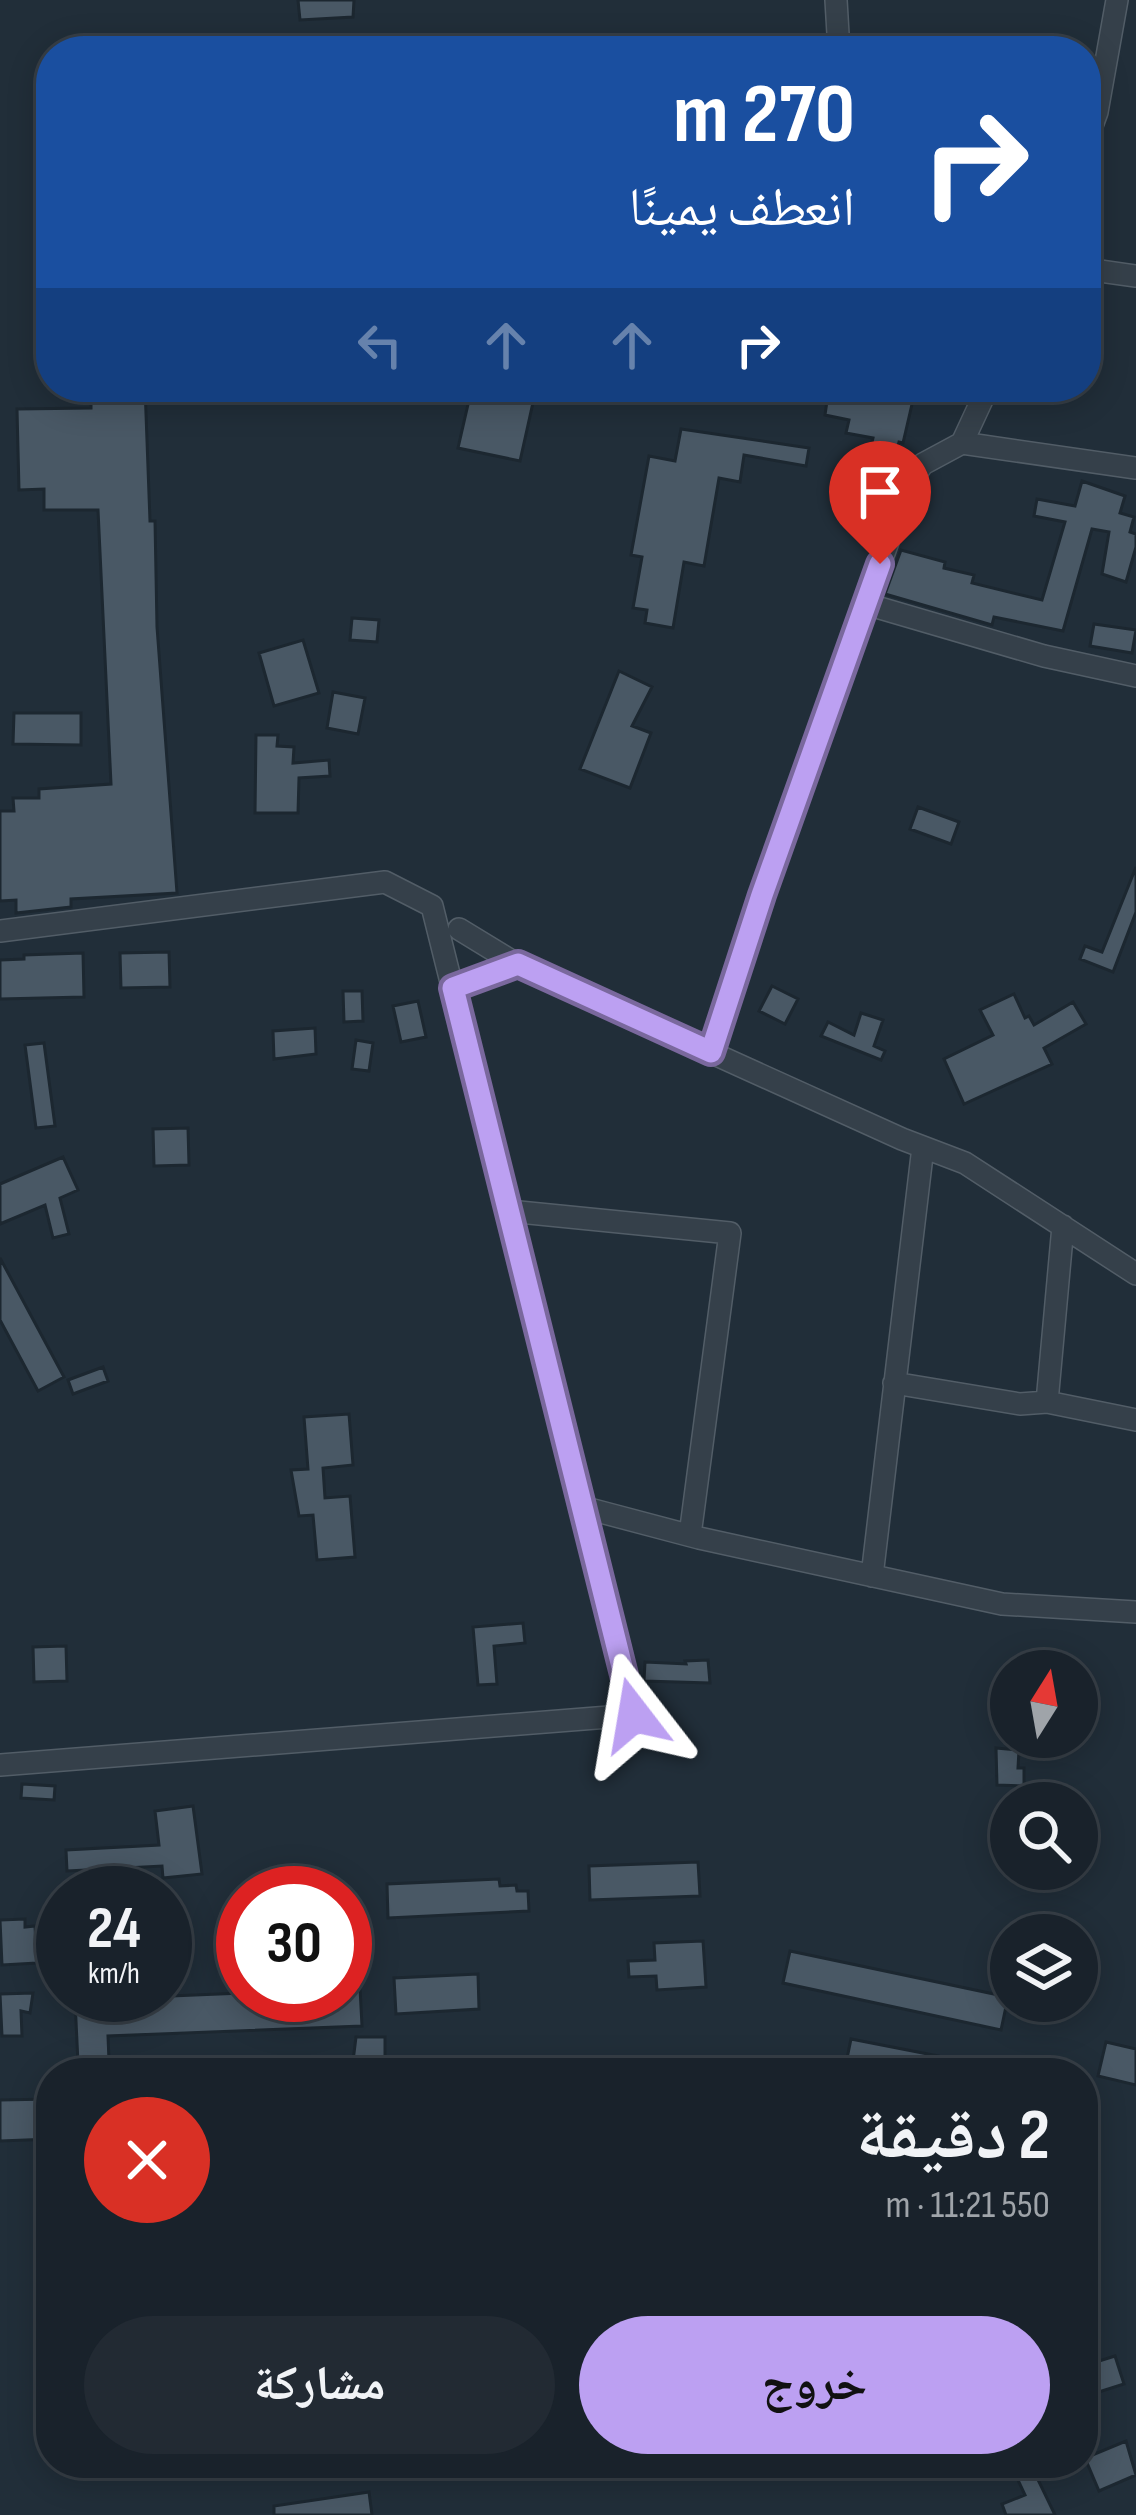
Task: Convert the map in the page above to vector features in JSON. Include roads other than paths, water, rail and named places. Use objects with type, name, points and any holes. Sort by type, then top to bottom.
[{"type":"street","points":[[836,0],[838,36]]},
{"type":"street","points":[[1101,70],[1117,0]]},
{"type":"street","points":[[1101,271],[1136,276]]},
{"type":"street","points":[[962,443],[981,402]]},
{"type":"street","points":[[711,1052],[909,483],[923,464],[962,443],[1136,468]]},
{"type":"street","points":[[866,604],[1044,656],[1136,676]]},
{"type":"street","points":[[0,931],[385,882],[432,906],[634,1715],[0,1766]]},
{"type":"street","points":[[459,929],[518,964],[965,1163],[1136,1274]]},
{"type":"street","points":[[453,988],[518,964]]},
{"type":"street","points":[[872,1576],[922,1147]]},
{"type":"street","points":[[508,1211],[730,1233],[690,1535]]},
{"type":"street","points":[[1047,1402],[1063,1226]]},
{"type":"street","points":[[895,1383],[1020,1405],[1047,1402],[1136,1420]]},
{"type":"street","points":[[582,1507],[1002,1604],[1136,1612]]}]
